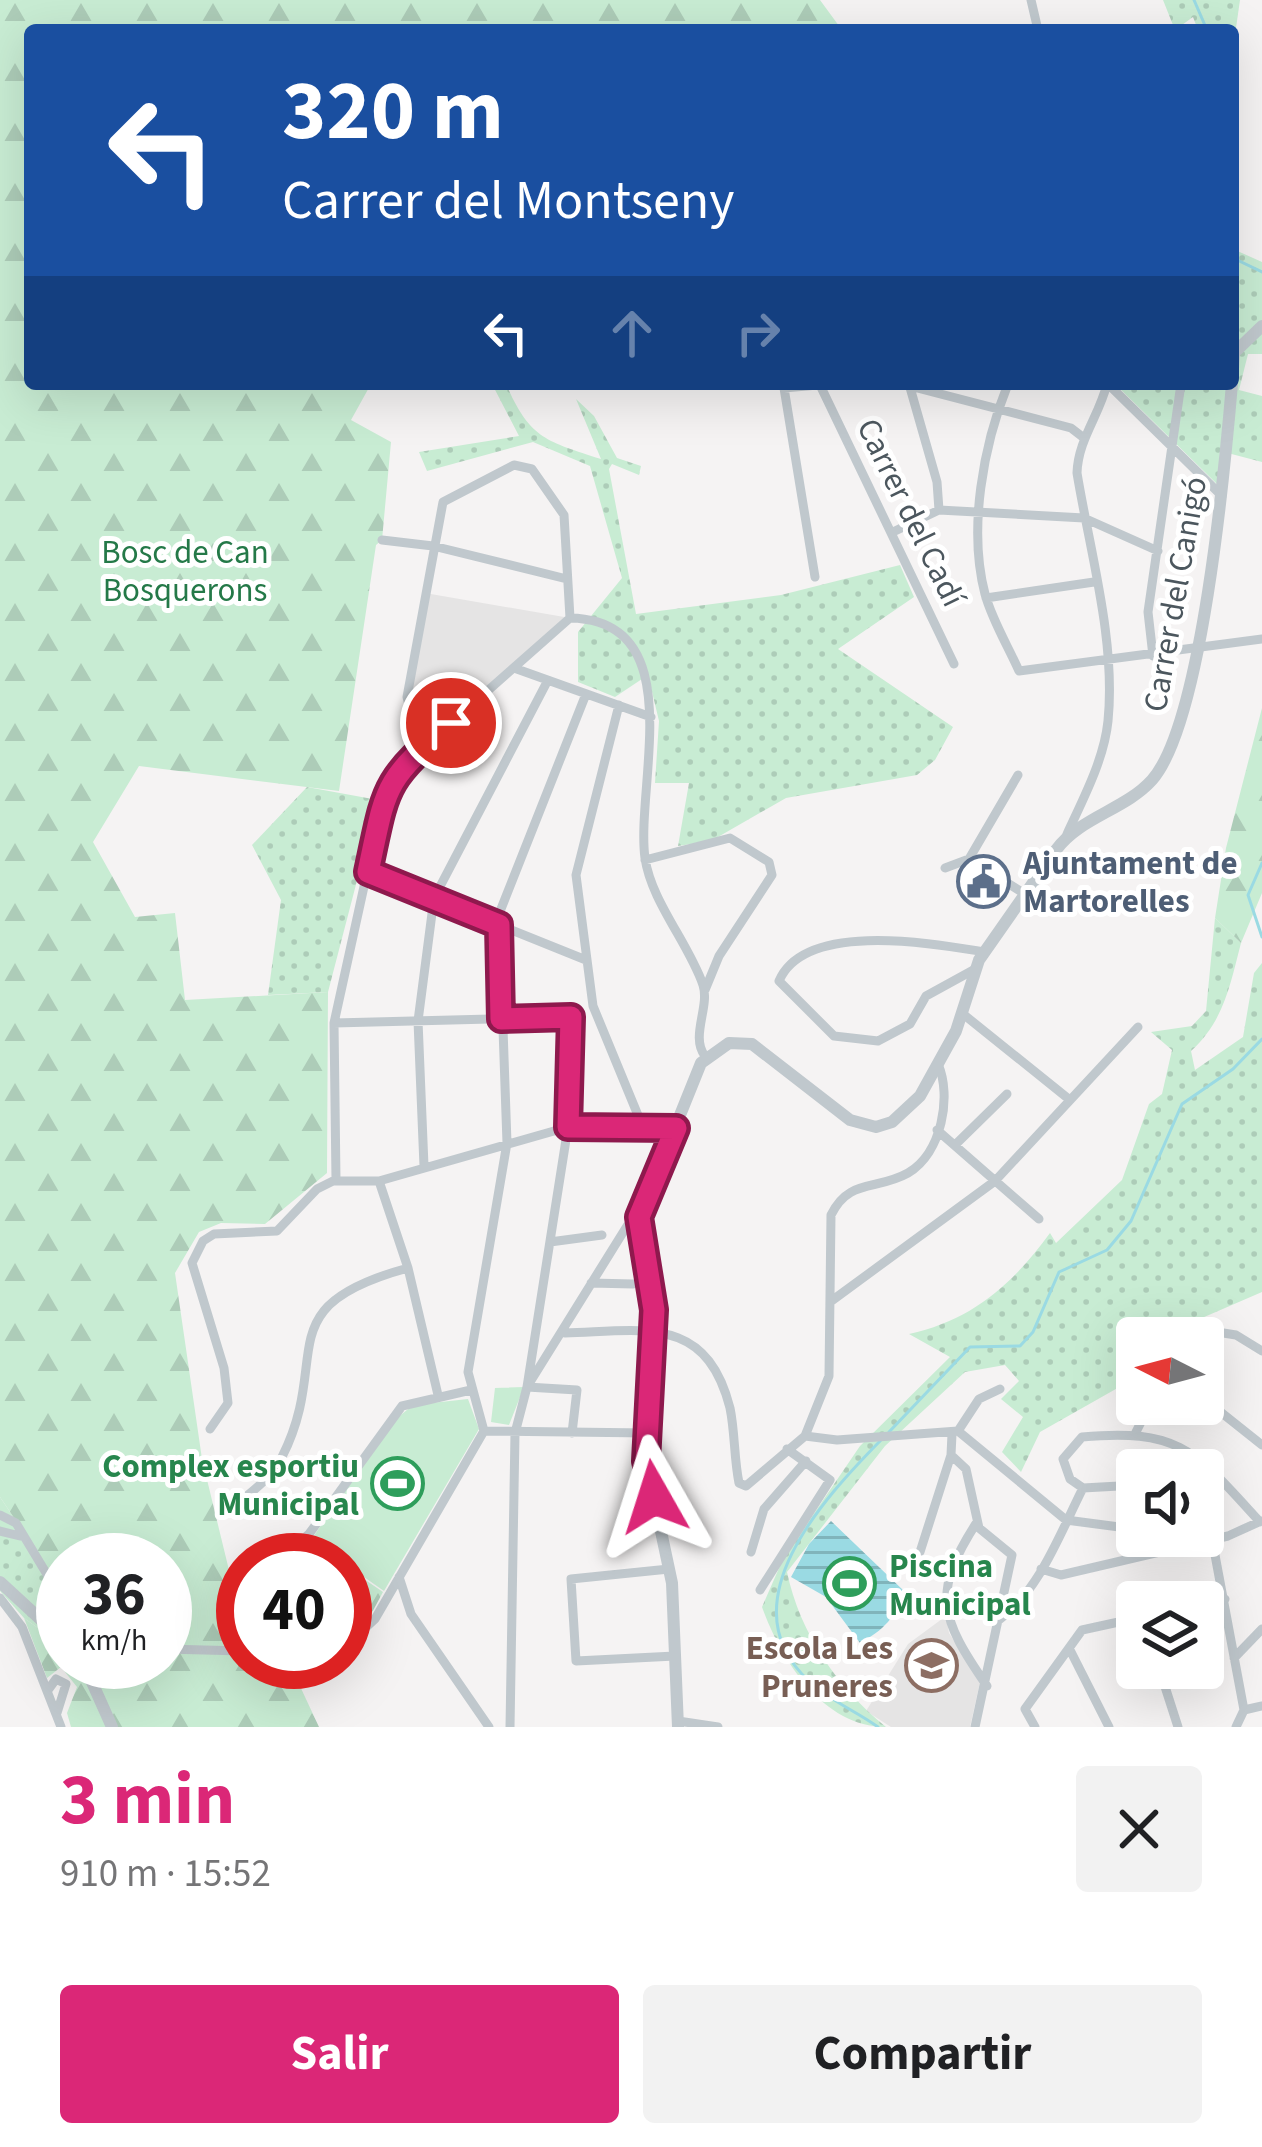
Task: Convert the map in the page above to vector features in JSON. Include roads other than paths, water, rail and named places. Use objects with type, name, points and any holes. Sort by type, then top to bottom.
[{"type":"street","points":[[1239,348],[1262,326]]},
{"type":"street","points":[[784,390],[814,577]]},
{"type":"street","name":"Carrer del Cadí","points":[[827,390],[954,664]]},
{"type":"street","points":[[909,390],[932,463],[939,510]]},
{"type":"street","points":[[929,390],[1070,428],[1084,438]]},
{"type":"street","points":[[1006,390],[979,512],[986,598],[1019,671],[1262,639]]},
{"type":"street","points":[[1086,823],[1088,791],[1108,721],[1106,662],[1077,473],[1084,438],[1101,410],[1106,390]]},
{"type":"street","points":[[1113,390],[1222,496]]},
{"type":"street","points":[[1153,656],[1148,612],[1180,390]]},
{"type":"street","name":"Carrer del Canigó","points":[[1067,834],[1143,788],[1165,760],[1184,711],[1222,496],[1231,390]]},
{"type":"street","points":[[420,750],[407,697],[443,502],[519,466],[532,469],[564,514],[569,618]]},
{"type":"street","points":[[895,531],[939,510],[1084,518],[1158,551]]},
{"type":"street","points":[[382,540],[433,546],[567,579]]},
{"type":"street","points":[[986,598],[1094,582]]},
{"type":"street","points":[[336,1180],[334,1023],[385,791],[398,770],[569,618],[592,618],[631,643],[651,717],[645,860],[705,990]]},
{"type":"street","points":[[514,668],[651,717]]},
{"type":"street","points":[[424,1166],[418,1021],[434,898],[548,680]]},
{"type":"street","points":[[372,1622],[484,1431],[468,1372],[507,1143],[499,925],[586,694]]},
{"type":"street","points":[[620,706],[576,875],[593,1006],[642,1125]]},
{"type":"street","points":[[945,868],[969,859],[1018,775]]},
{"type":"street","points":[[1088,791],[1104,813]]},
{"type":"street","points":[[527,1387],[565,1333],[627,1226],[639,1217],[706,1056],[729,1043],[752,1044],[775,1057],[836,1111],[876,1127],[901,1117],[938,1064],[963,1014],[985,952],[1067,834],[1088,791]]},
{"type":"street","points":[[1078,808],[1086,823]]},
{"type":"street","points":[[645,860],[730,838],[769,862],[772,875],[719,956],[705,990],[700,1047],[706,1056]]},
{"type":"street","points":[[969,859],[1025,894]]},
{"type":"street","points":[[368,872],[586,960]]},
{"type":"street","points":[[977,968],[926,996],[910,1024],[878,1041],[834,1036],[779,981],[803,957],[867,938],[889,936],[985,952]]},
{"type":"street","points":[[963,1014],[1070,1100]]},
{"type":"street","points":[[334,1023],[571,1017],[568,1127],[527,1387],[515,1432],[510,1727]]},
{"type":"street","points":[[830,1302],[994,1181],[1138,1027]]},
{"type":"street","points":[[565,1333],[653,1331],[681,1334],[698,1345],[730,1407],[739,1483],[752,1485],[805,1436],[829,1376],[831,1214],[840,1196],[857,1185],[910,1172],[937,1130],[947,1084],[938,1064]]},
{"type":"street","points":[[955,1145],[1007,1094]]},
{"type":"street","points":[[210,1430],[228,1403],[224,1368],[192,1272],[194,1256],[214,1234],[277,1231],[317,1189],[336,1180],[380,1181],[568,1127],[676,1128]]},
{"type":"street","points":[[937,1130],[1039,1220]]},
{"type":"street","points":[[380,1181],[408,1268],[438,1395]]},
{"type":"street","points":[[639,1217],[651,1276],[653,1331],[646,1461],[669,1569],[678,1724],[718,1727]]},
{"type":"street","points":[[550,1242],[602,1235]]},
{"type":"street","points":[[230,1510],[283,1457],[306,1378],[307,1340],[315,1317],[363,1280],[408,1268]]},
{"type":"street","points":[[591,1283],[633,1284]]},
{"type":"street","points":[[1224,1336],[1260,1345]]},
{"type":"street","points":[[527,1387],[578,1390],[572,1432]]},
{"type":"street","points":[[920,1552],[955,1432],[979,1399],[1000,1389]]},
{"type":"street","points":[[310,1533],[402,1406],[471,1390]]},
{"type":"street","points":[[1224,1415],[1262,1445]]},
{"type":"street","points":[[1136,1432],[1140,1425]]},
{"type":"street","points":[[484,1431],[648,1433]]},
{"type":"street","points":[[805,1436],[870,1438],[955,1432],[1066,1520],[1116,1527]]},
{"type":"street","points":[[1116,1486],[1083,1488],[1064,1471],[1068,1448],[1082,1437],[1136,1432],[1184,1448],[1261,1521],[1224,1533]]},
{"type":"street","points":[[760,1590],[830,1480],[787,1449]]},
{"type":"street","points":[[951,1455],[966,1469],[984,1535],[1012,1555],[975,1727]]},
{"type":"street","points":[[751,1552],[764,1509],[806,1461]]},
{"type":"street","points":[[999,1620],[1014,1609],[1041,1568],[1083,1488]]},
{"type":"street","points":[[0,1515],[16,1523],[36,1559]]},
{"type":"street","points":[[977,1522],[947,1571],[948,1598],[952,1630],[987,1686]]},
{"type":"street","points":[[0,1531],[16,1532],[24,1540]]},
{"type":"street","points":[[1041,1568],[1061,1575],[1138,1557]]},
{"type":"street","points":[[1212,1557],[1225,1599],[1244,1710],[1236,1727]]},
{"type":"street","points":[[669,1569],[571,1579],[576,1661],[675,1656]]},
{"type":"street","points":[[399,1577],[411,1614],[489,1727]]},
{"type":"street","points":[[2,1586],[36,1616]]},
{"type":"street","points":[[2,1586],[61,1727]]},
{"type":"street","points":[[1035,1727],[1025,1709],[1082,1630],[1116,1623]]},
{"type":"street","points":[[1234,1658],[1262,1629]]},
{"type":"street","points":[[1069,1648],[1108,1727]]},
{"type":"street","points":[[48,1690],[56,1679],[66,1684],[57,1713]]},
{"type":"street","points":[[94,1689],[112,1727]]},
{"type":"street","points":[[1166,1689],[1178,1727]]},
{"type":"street","points":[[1244,1710],[1262,1706]]},
{"type":"water","name":"Piscina Municipal","points":[[831,1521],[904,1591],[888,1622],[860,1643],[826,1597],[791,1577],[809,1544]]},
{"type":"waterway","points":[[1194,0],[1204,24]]},
{"type":"waterway","points":[[1239,261],[1262,272]]},
{"type":"waterway","points":[[1262,863],[1248,895],[1262,937]]},
{"type":"waterway","points":[[889,1432],[970,1347],[1020,1346],[1033,1332],[1059,1272],[1107,1250],[1131,1221],[1182,1104],[1233,1069],[1262,1039]]},
{"type":"waterway","points":[[878,1727],[809,1681],[786,1651],[777,1619],[780,1586],[792,1554],[834,1491],[882,1439]]},
{"type":"place","name":"Ajuntament de Martorelles","points":[[984,881]]},
{"type":"place","name":"Complex esportiu Municipal","points":[[398,1484]]},
{"type":"place","name":"Piscina Municipal","points":[[850,1584]]},
{"type":"place","name":"Escola Les Pruneres","points":[[932,1666]]},
{"type":"park label","name":"Bosc de Can Bosquerons","points":[[185,570]]}]
